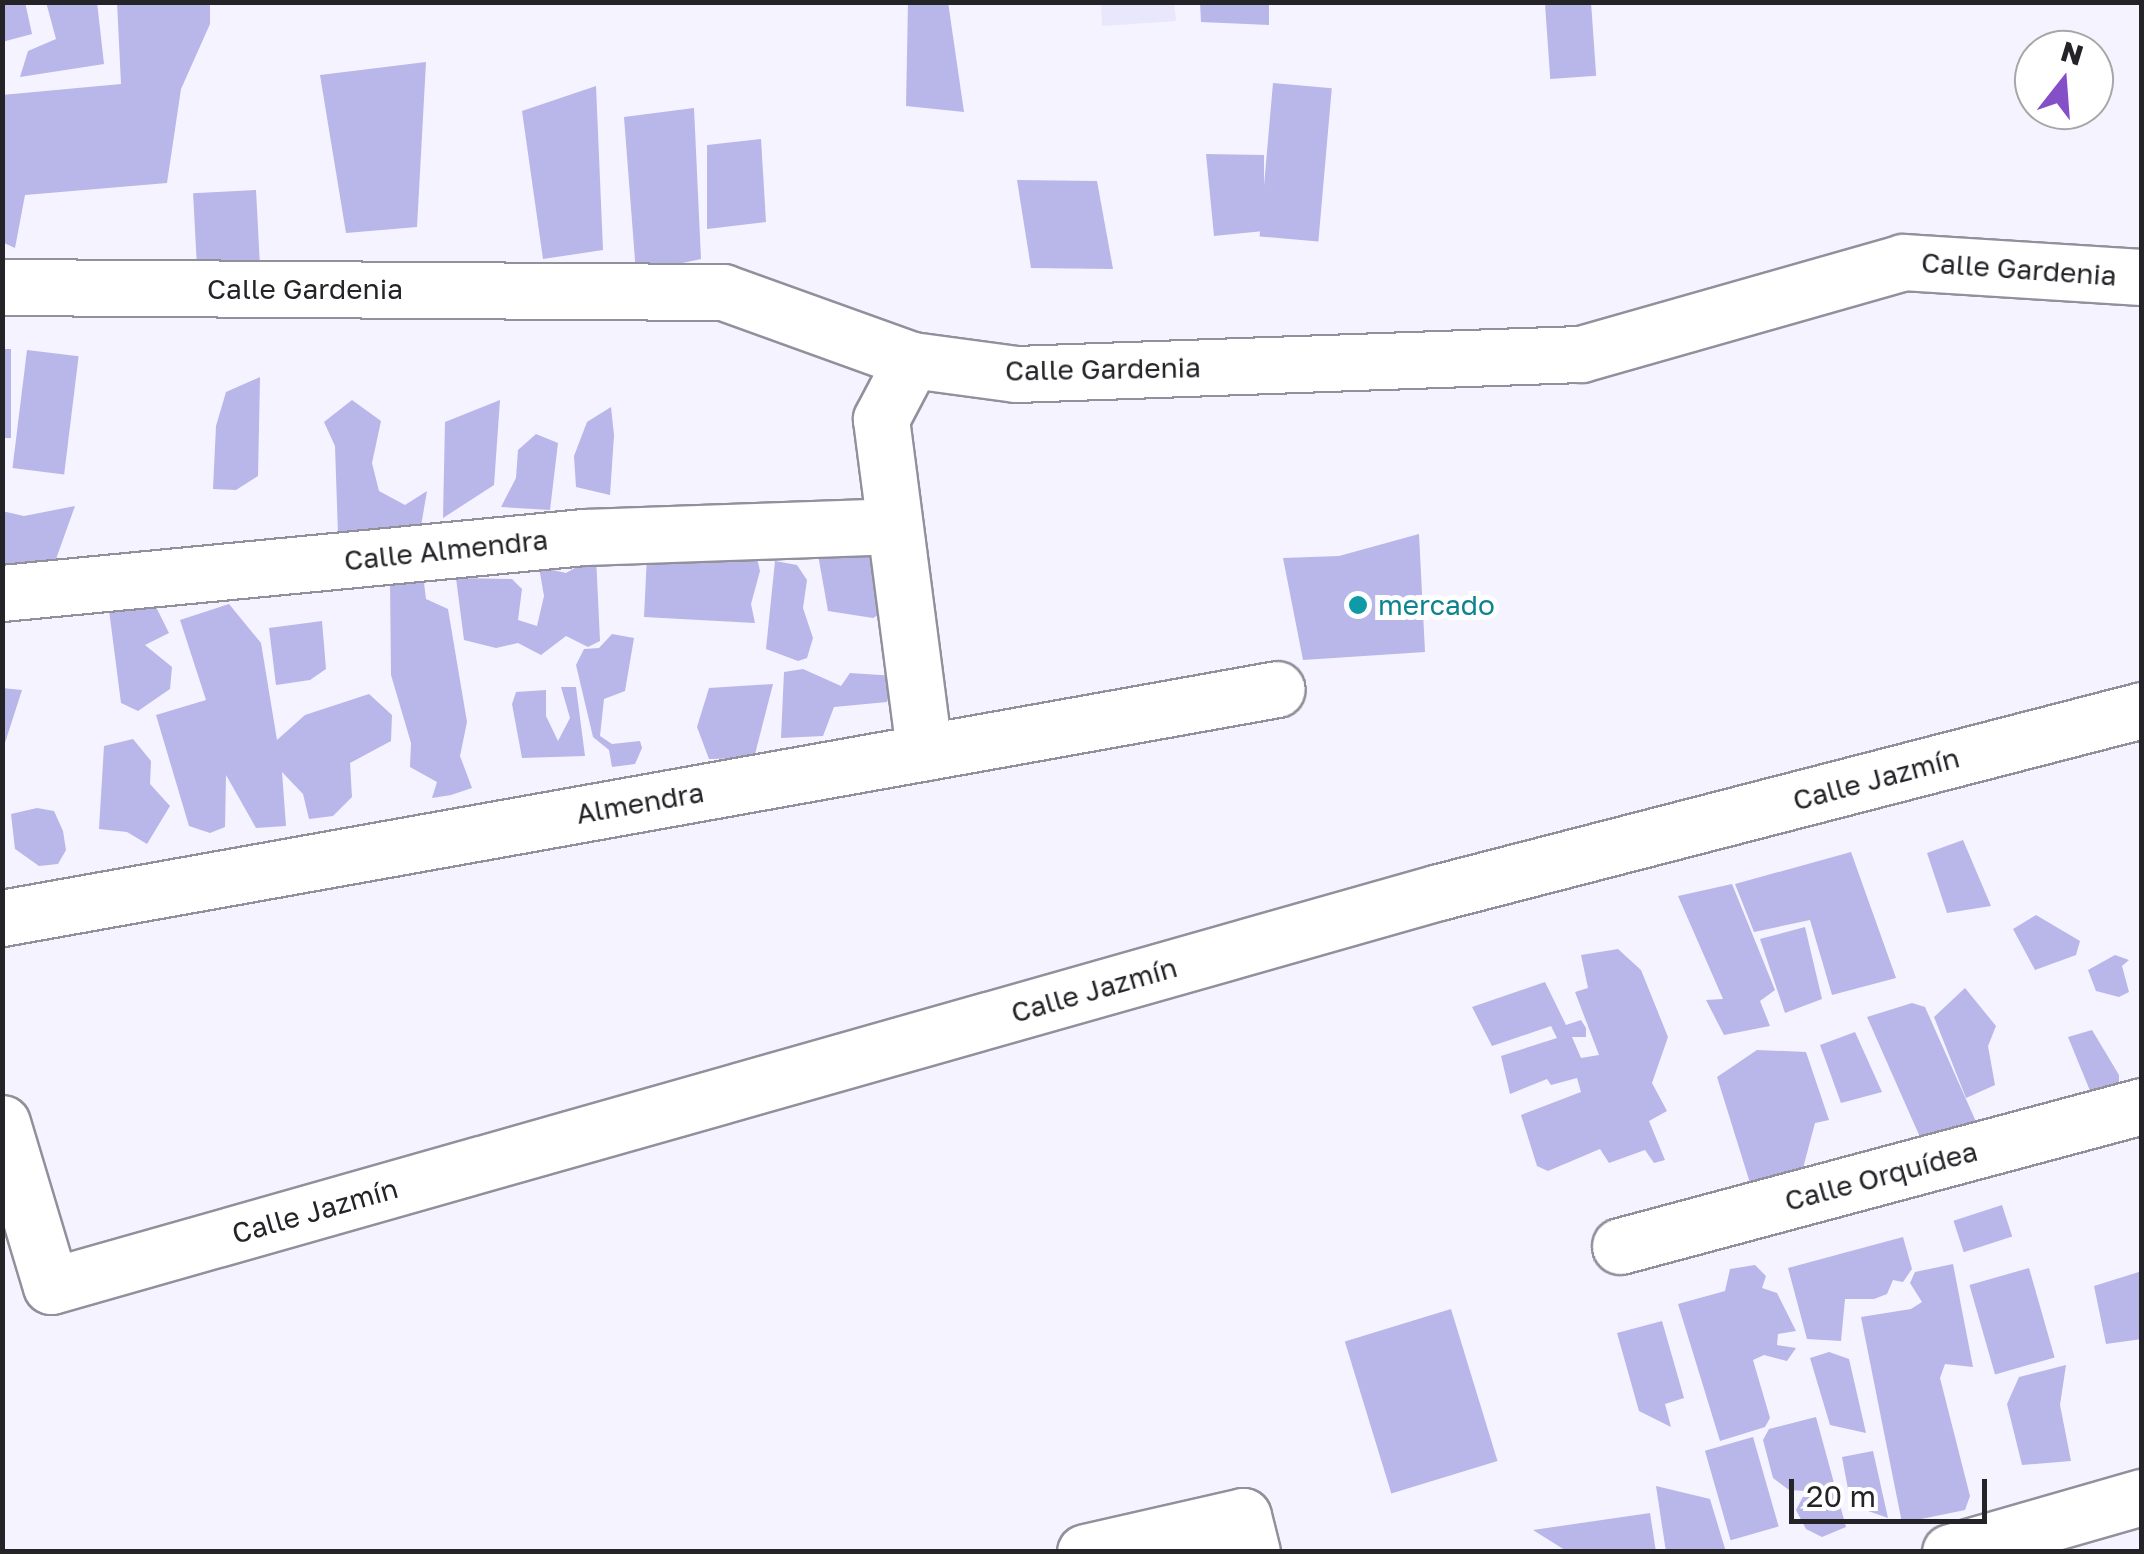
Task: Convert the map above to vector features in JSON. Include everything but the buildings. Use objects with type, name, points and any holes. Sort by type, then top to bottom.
[{"type":"street","name":"Calle Gardenia","points":[[2,286],[723,292],[912,360],[1016,374],[1581,354],[1903,262],[2142,278]]},
{"type":"street","points":[[912,360],[881,419],[924,752]]},
{"type":"street","name":"Calle Almendra","points":[[2,593],[584,536],[892,526]]},
{"type":"street","name":"Almendra","points":[[2,918],[1277,689]]},
{"type":"street","name":"Calle Jazmín","points":[[2,1123],[52,1286],[1439,892],[2142,710]]},
{"type":"street","name":"Calle Orquídea","points":[[1620,1246],[2142,1106]]},
{"type":"street","points":[[1950,1552],[2142,1497]]},
{"type":"street","points":[[1085,1552],[1248,1534]]},
{"type":"shaded area","points":[[1101,3],[1174,3],[1176,21],[1102,26]]},
{"type":"place","name":"mercado","points":[[1358,605]]}]
